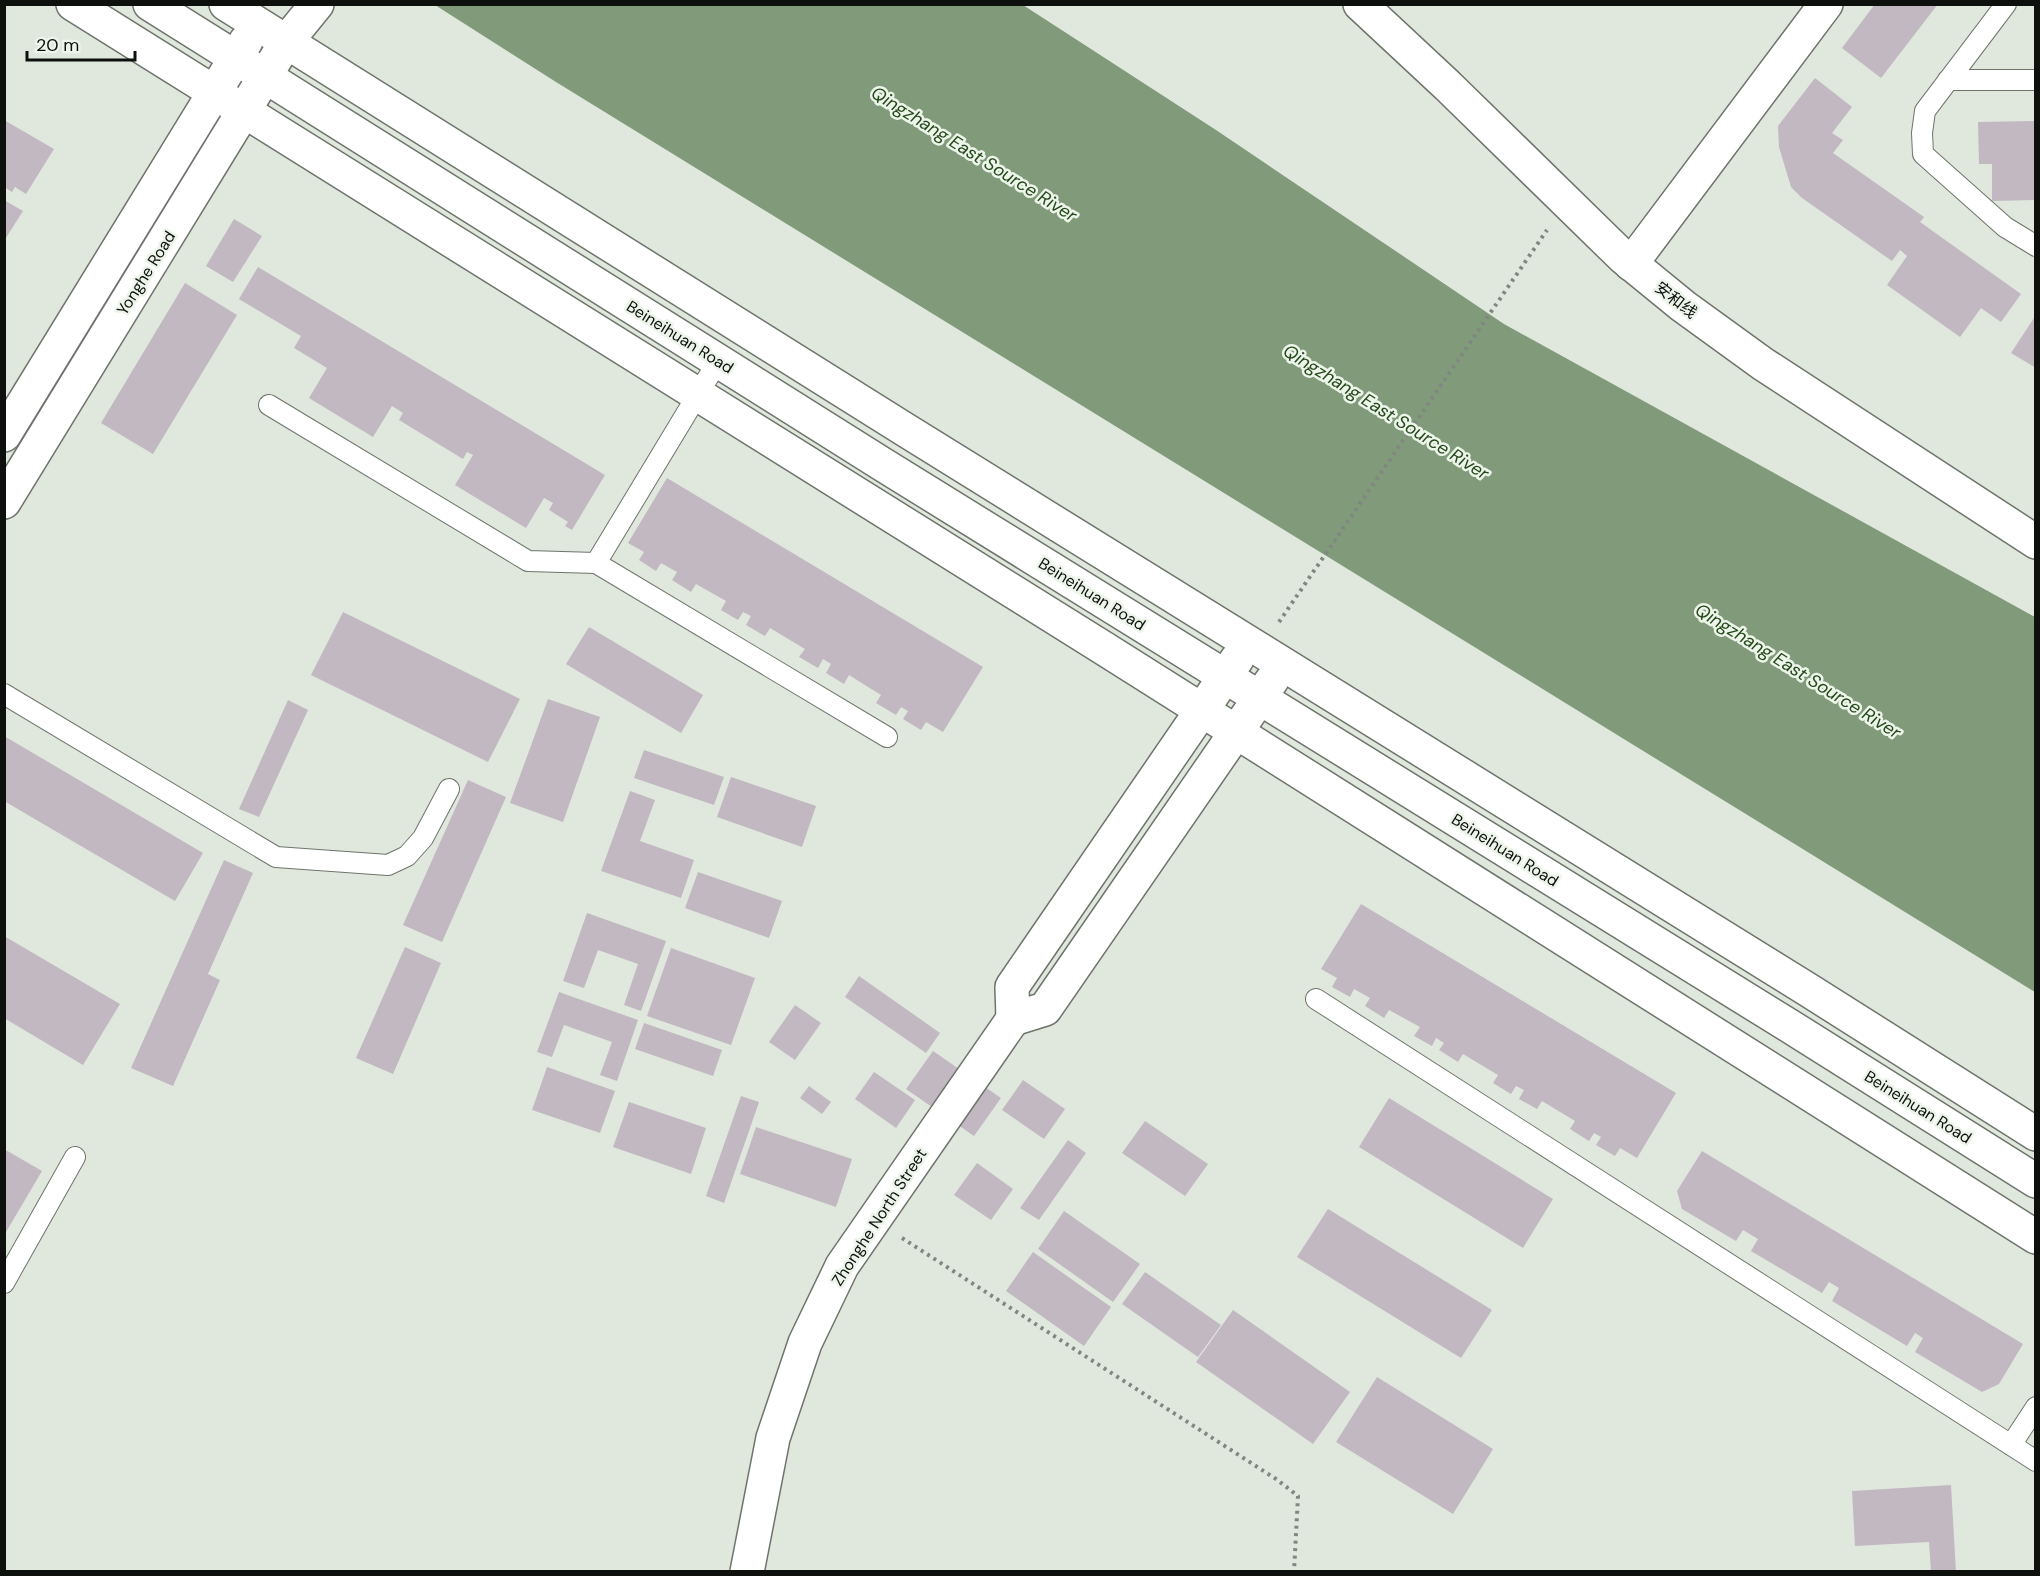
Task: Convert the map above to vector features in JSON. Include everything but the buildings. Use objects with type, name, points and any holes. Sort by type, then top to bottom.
[{"type":"main road","points":[[73,4],[1203,710],[2036,1237]]},
{"type":"main road","name":"Beineihuan Road","points":[[150,4],[718,361],[1778,1019],[2036,1182]]},
{"type":"main road","points":[[226,4],[260,14],[286,42],[2036,1134]]},
{"type":"main road","name":"Yonghe Road","points":[[4,502],[286,42],[317,4]]},
{"type":"main road","name":"安和线","points":[[1360,4],[1631,264],[1683,306],[1763,364],[2036,542]]},
{"type":"main road","points":[[1631,264],[1826,4]]},
{"type":"main road","points":[[4,435],[215,93],[260,14]]},
{"type":"main road","points":[[1248,643],[1012,987],[1013,1019],[1046,1009],[1283,664]]},
{"type":"main road","name":"Zhonghe North Street","points":[[747,1572],[773,1438],[805,1343],[842,1266],[1013,1019]]},
{"type":"lane","points":[[2006,4],[1925,111],[1922,133],[1923,154],[2005,227],[2036,246]]},
{"type":"lane","points":[[1948,80],[2036,80]]},
{"type":"lane","points":[[596,562],[718,361]]},
{"type":"lane","points":[[268,405],[528,561],[596,562],[887,737]]},
{"type":"lane","points":[[4,694],[276,857],[388,865],[407,856],[423,838],[449,789]]},
{"type":"lane","points":[[1316,999],[2036,1461]]},
{"type":"lane","points":[[4,1283],[75,1157]]},
{"type":"lane","points":[[2011,1445],[2036,1407]]},
{"type":"path","points":[[1302,589],[1566,202]]},
{"type":"path","points":[[874,1220],[1276,1479],[1298,1496],[1294,1572]]},
{"type":"water","name":"Qingzhang East Source River","points":[[435,5],[1023,5],[1216,130],[1504,324],[2035,617],[2035,992],[556,82]]}]
